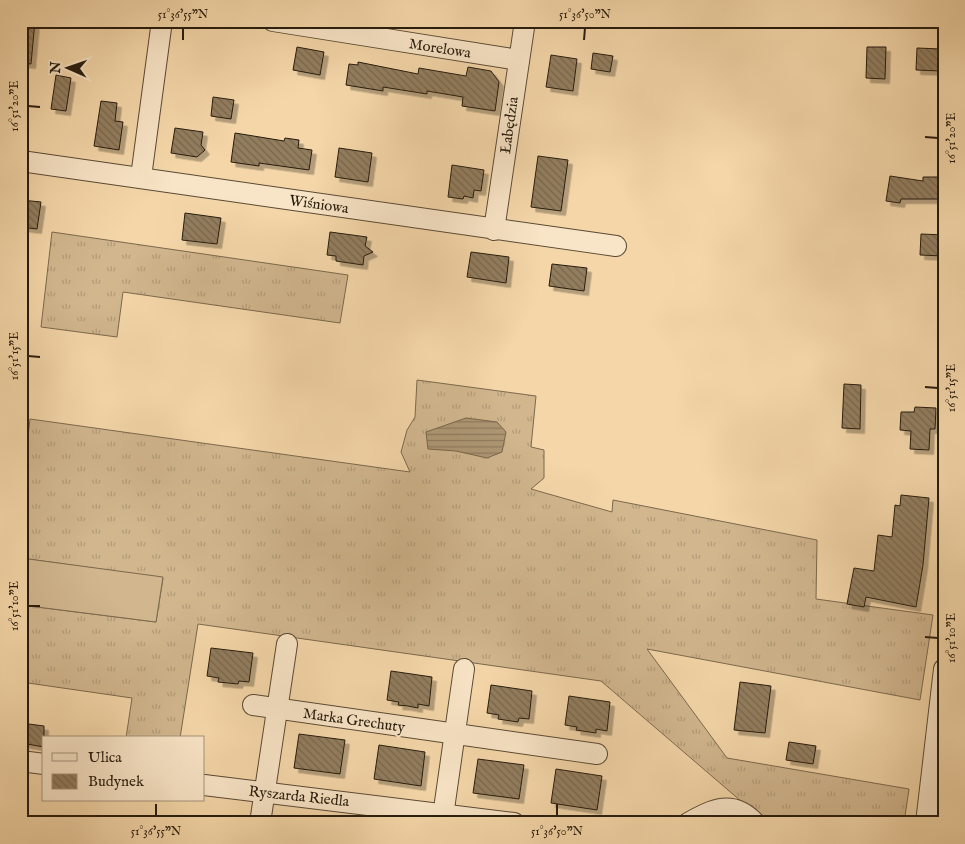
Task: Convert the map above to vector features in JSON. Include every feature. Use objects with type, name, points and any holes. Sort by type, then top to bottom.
[{"type":"street","points":[[141,177],[160,28],[163,21]]},
{"type":"street","name":"Łabędzia","points":[[494,230],[525,21]]},
{"type":"street","name":"Morelowa","points":[[281,22],[519,60]]},
{"type":"street","name":"Wiśniowa","points":[[21,160],[494,230],[616,246]]},
{"type":"street","points":[[260,823],[287,644]]},
{"type":"street","points":[[443,818],[464,669]]},
{"type":"street","points":[[926,823],[944,669]]},
{"type":"street","name":"Marka Grechuty","points":[[253,704],[597,754]]},
{"type":"street","points":[[21,761],[42,764]]},
{"type":"street","name":"Ryszarda Riedla","points":[[205,785],[264,793],[306,796],[443,818],[514,823]]},
{"type":"street","points":[[688,823],[702,814],[726,807],[746,813],[755,823]]},
{"type":"green space","points":[[52,232],[348,275],[340,323],[123,292],[117,337],[41,327]]},
{"type":"green space","points":[[417,380],[536,396],[531,447],[544,450],[544,478],[531,489],[612,512],[613,500],[817,540],[816,599],[933,615],[920,700],[647,649],[727,758],[909,789],[904,823],[762,823],[749,808],[601,681],[198,624],[180,736],[126,736],[132,698],[21,682],[21,605],[156,622],[163,578],[21,558],[21,497],[30,419],[410,472],[401,452],[407,430],[415,417]]},
{"type":"green space","points":[[21,558],[163,577],[156,622],[21,605]]},
{"type":"shaded area","points":[[466,418],[497,422],[506,432],[502,452],[487,458],[456,451],[428,449],[426,432]]},
{"type":"building","points":[[21,21],[35,21],[31,64],[21,63]]},
{"type":"building","points":[[297,47],[324,52],[320,75],[293,70]]},
{"type":"building","points":[[867,47],[886,47],[885,79],[866,78]]},
{"type":"building","points":[[917,48],[941,49],[941,71],[916,70]]},
{"type":"building","points":[[593,53],[613,56],[610,72],[591,69]]},
{"type":"building","points":[[551,55],[577,59],[573,91],[546,87]]},
{"type":"building","points":[[358,62],[418,74],[419,68],[466,76],[468,67],[491,71],[499,82],[495,111],[462,106],[463,97],[427,91],[427,94],[383,87],[383,91],[346,85],[349,64],[358,65]]},
{"type":"building","points":[[56,75],[71,78],[66,111],[51,109]]},
{"type":"building","points":[[213,97],[234,100],[231,119],[211,116]]},
{"type":"building","points":[[101,101],[117,103],[115,121],[123,122],[119,150],[94,146]]},
{"type":"building","points":[[175,128],[203,132],[201,145],[205,150],[197,157],[171,153]]},
{"type":"building","points":[[235,133],[284,141],[285,138],[299,140],[298,148],[312,150],[309,170],[259,163],[259,166],[231,162]]},
{"type":"building","points":[[339,148],[372,153],[368,182],[335,177]]},
{"type":"building","points":[[538,156],[568,160],[561,211],[531,207]]},
{"type":"building","points":[[452,165],[484,170],[481,191],[474,190],[473,198],[464,196],[463,199],[448,197]]},
{"type":"building","points":[[890,176],[923,181],[923,177],[944,177],[944,199],[901,199],[900,203],[886,201]]},
{"type":"building","points":[[21,200],[41,202],[37,229],[21,227]]},
{"type":"building","points":[[185,213],[221,218],[217,244],[182,240]]},
{"type":"building","points":[[330,232],[367,237],[365,246],[373,252],[364,256],[363,265],[336,261],[336,256],[327,255]]},
{"type":"building","points":[[921,234],[944,235],[944,256],[920,255]]},
{"type":"building","points":[[471,252],[509,257],[506,283],[467,277]]},
{"type":"building","points":[[552,264],[587,268],[584,291],[549,286]]},
{"type":"building","points":[[844,384],[861,385],[860,429],[842,428]]},
{"type":"building","points":[[915,407],[936,408],[935,429],[930,429],[929,450],[910,449],[911,431],[900,430],[901,412],[914,412]]},
{"type":"building","points":[[901,495],[929,498],[923,565],[916,607],[866,597],[864,607],[847,604],[854,568],[874,571],[878,535],[892,537],[895,505],[900,506]]},
{"type":"building","points":[[211,648],[253,653],[249,682],[239,681],[238,684],[218,682],[219,678],[207,676]]},
{"type":"building","points":[[391,671],[432,677],[429,706],[418,704],[418,708],[398,705],[399,702],[387,700]]},
{"type":"building","points":[[740,682],[771,686],[765,733],[734,730]]},
{"type":"building","points":[[491,685],[532,691],[529,719],[519,718],[518,722],[498,719],[499,715],[487,713]]},
{"type":"building","points":[[569,696],[610,702],[607,731],[596,729],[596,733],[576,730],[577,727],[565,725]]},
{"type":"building","points":[[21,723],[44,726],[42,747],[21,743]]},
{"type":"building","points":[[299,734],[345,740],[340,774],[294,768]]},
{"type":"building","points":[[789,742],[816,746],[813,764],[786,760]]},
{"type":"building","points":[[379,745],[425,752],[421,786],[374,779]]},
{"type":"building","points":[[478,759],[524,765],[519,799],[473,793]]},
{"type":"building","points":[[556,769],[602,776],[597,810],[551,803]]}]
